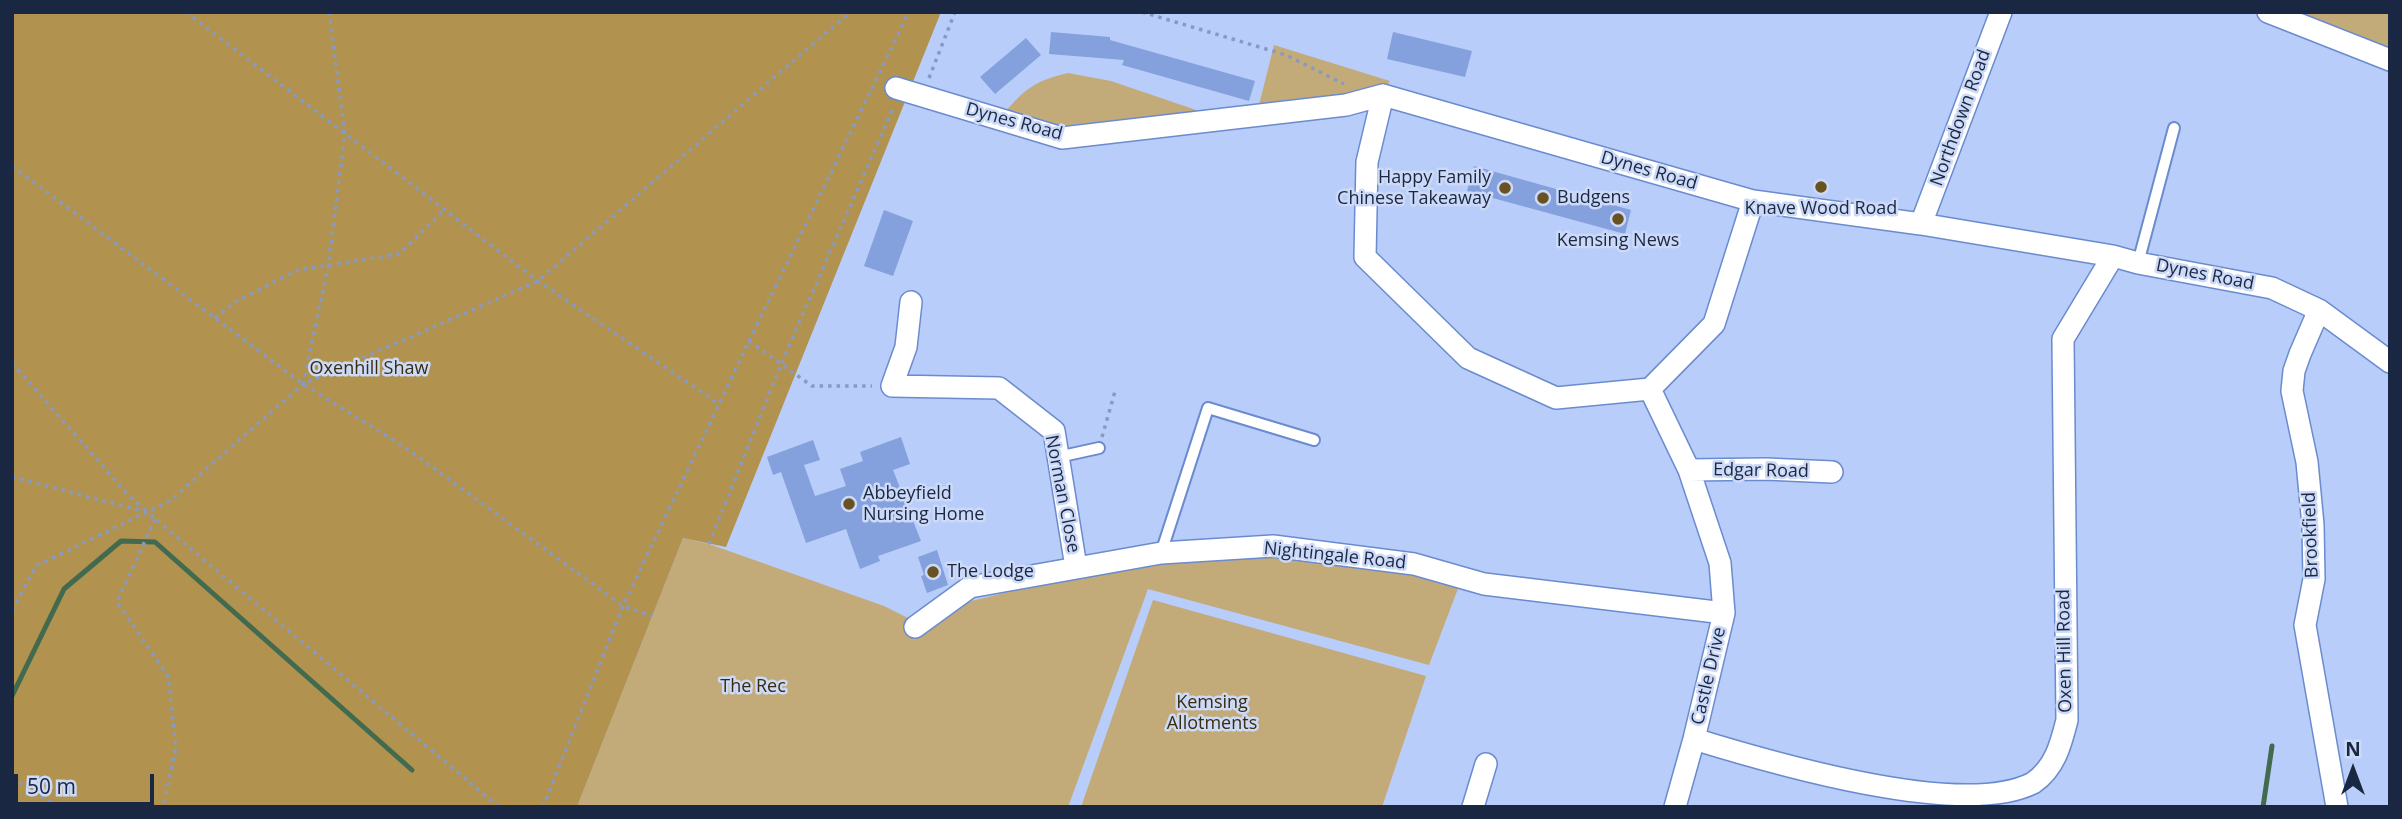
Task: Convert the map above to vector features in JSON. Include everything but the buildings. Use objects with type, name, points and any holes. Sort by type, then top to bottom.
[{"type":"street","name":"Northdown Road","points":[[1921,225],[2001,12]]},
{"type":"street","points":[[2268,12],[2390,60]]},
{"type":"street","name":"Dynes Road","points":[[906,91],[1062,138],[1346,105],[1383,95],[1754,201],[2113,256],[2272,288],[2319,310],[2390,362]]},
{"type":"street","points":[[1383,95],[1367,162],[1366,257],[1468,358],[1556,398],[1650,389],[1714,324],[1754,201]]},
{"type":"street","name":"Oxen Hill Road","points":[[1694,739],[1835,782],[1906,796],[1952,801],[1988,801],[2002,798],[2034,783],[2048,769],[2057,756],[2067,719],[2063,339],[2113,256]]},
{"type":"street","points":[[892,386],[906,347],[911,302]]},
{"type":"street","name":"Brookfield","points":[[2319,310],[2297,362],[2292,391],[2307,463],[2313,525],[2314,579],[2305,625],[2337,807]]},
{"type":"street","name":"Norman Close","points":[[892,386],[999,388],[1054,431],[1076,566]]},
{"type":"street","name":"Castle Drive","points":[[1650,389],[1689,470],[1720,563],[1724,613],[1675,807]]},
{"type":"street","name":"Edgar Road","points":[[1689,470],[1832,472]]},
{"type":"street","name":"Nightingale Road","points":[[915,627],[970,587],[1161,552],[1273,546],[1414,564],[1484,584],[1724,613]]},
{"type":"street","points":[[1473,807],[1486,764]]},
{"type":"lane","points":[[2138,263],[2174,128]]},
{"type":"lane","points":[[1161,552],[1208,408],[1314,440]]},
{"type":"lane","points":[[1058,457],[1099,448]]},
{"type":"path","points":[[187,12],[538,281],[719,404]]},
{"type":"path","points":[[303,384],[328,267],[345,134],[329,12]]},
{"type":"path","points":[[12,610],[36,566],[171,500],[303,384],[538,281],[850,12]]},
{"type":"path","points":[[544,807],[623,606],[909,12]]},
{"type":"path","points":[[709,544],[782,362],[906,91],[955,12]]},
{"type":"path","points":[[1142,12],[1286,55],[1337,82],[1349,85]]},
{"type":"path","points":[[12,166],[303,384],[406,447],[623,606],[652,616]]},
{"type":"path","points":[[215,318],[238,300],[298,270],[399,254],[445,209]]},
{"type":"path","points":[[749,341],[813,386],[892,386]]},
{"type":"path","points":[[12,363],[130,497],[499,807]]},
{"type":"path","points":[[1099,448],[1116,388]]},
{"type":"path","points":[[12,477],[147,512]]},
{"type":"path","points":[[155,519],[117,602],[168,676],[176,748],[163,807]]},
{"type":"path","points":[[12,778],[58,807]]},
{"type":"green space","name":"Oxenhill Shaw","points":[[12,12],[941,12],[726,547],[683,538],[577,807],[12,807]]},
{"type":"green space","points":[[2289,12],[2390,12],[2390,52]]},
{"type":"green space","points":[[1274,45],[1390,81],[1385,89],[1258,109]]},
{"type":"green space","points":[[1068,73],[1111,81],[1199,111],[1061,126],[1004,113],[1032,87]]},
{"type":"green space","name":"The Rec","points":[[683,538],[709,544],[884,606],[928,628],[971,601],[1075,576],[1173,559],[1282,556],[1414,572],[1459,586],[1429,665],[1148,589],[1068,807],[577,807]]},
{"type":"green space","name":"Kemsing Allotments","points":[[1153,600],[1426,676],[1382,807],[1081,807]]},
{"type":"waterway","points":[[12,696],[64,589],[121,541],[155,542],[412,770]]},
{"type":"waterway","points":[[2263,807],[2272,746]]},
{"type":"place","name":"Knave Wood Road","points":[[1821,187]]},
{"type":"place","name":"Happy Family Chinese Takeaway","points":[[1505,188]]},
{"type":"place","name":"Budgens","points":[[1543,198]]},
{"type":"place","name":"Kemsing News","points":[[1618,219]]},
{"type":"place","name":"Abbeyfield Nursing Home","points":[[849,504]]},
{"type":"place","name":"The Lodge","points":[[933,572]]}]
